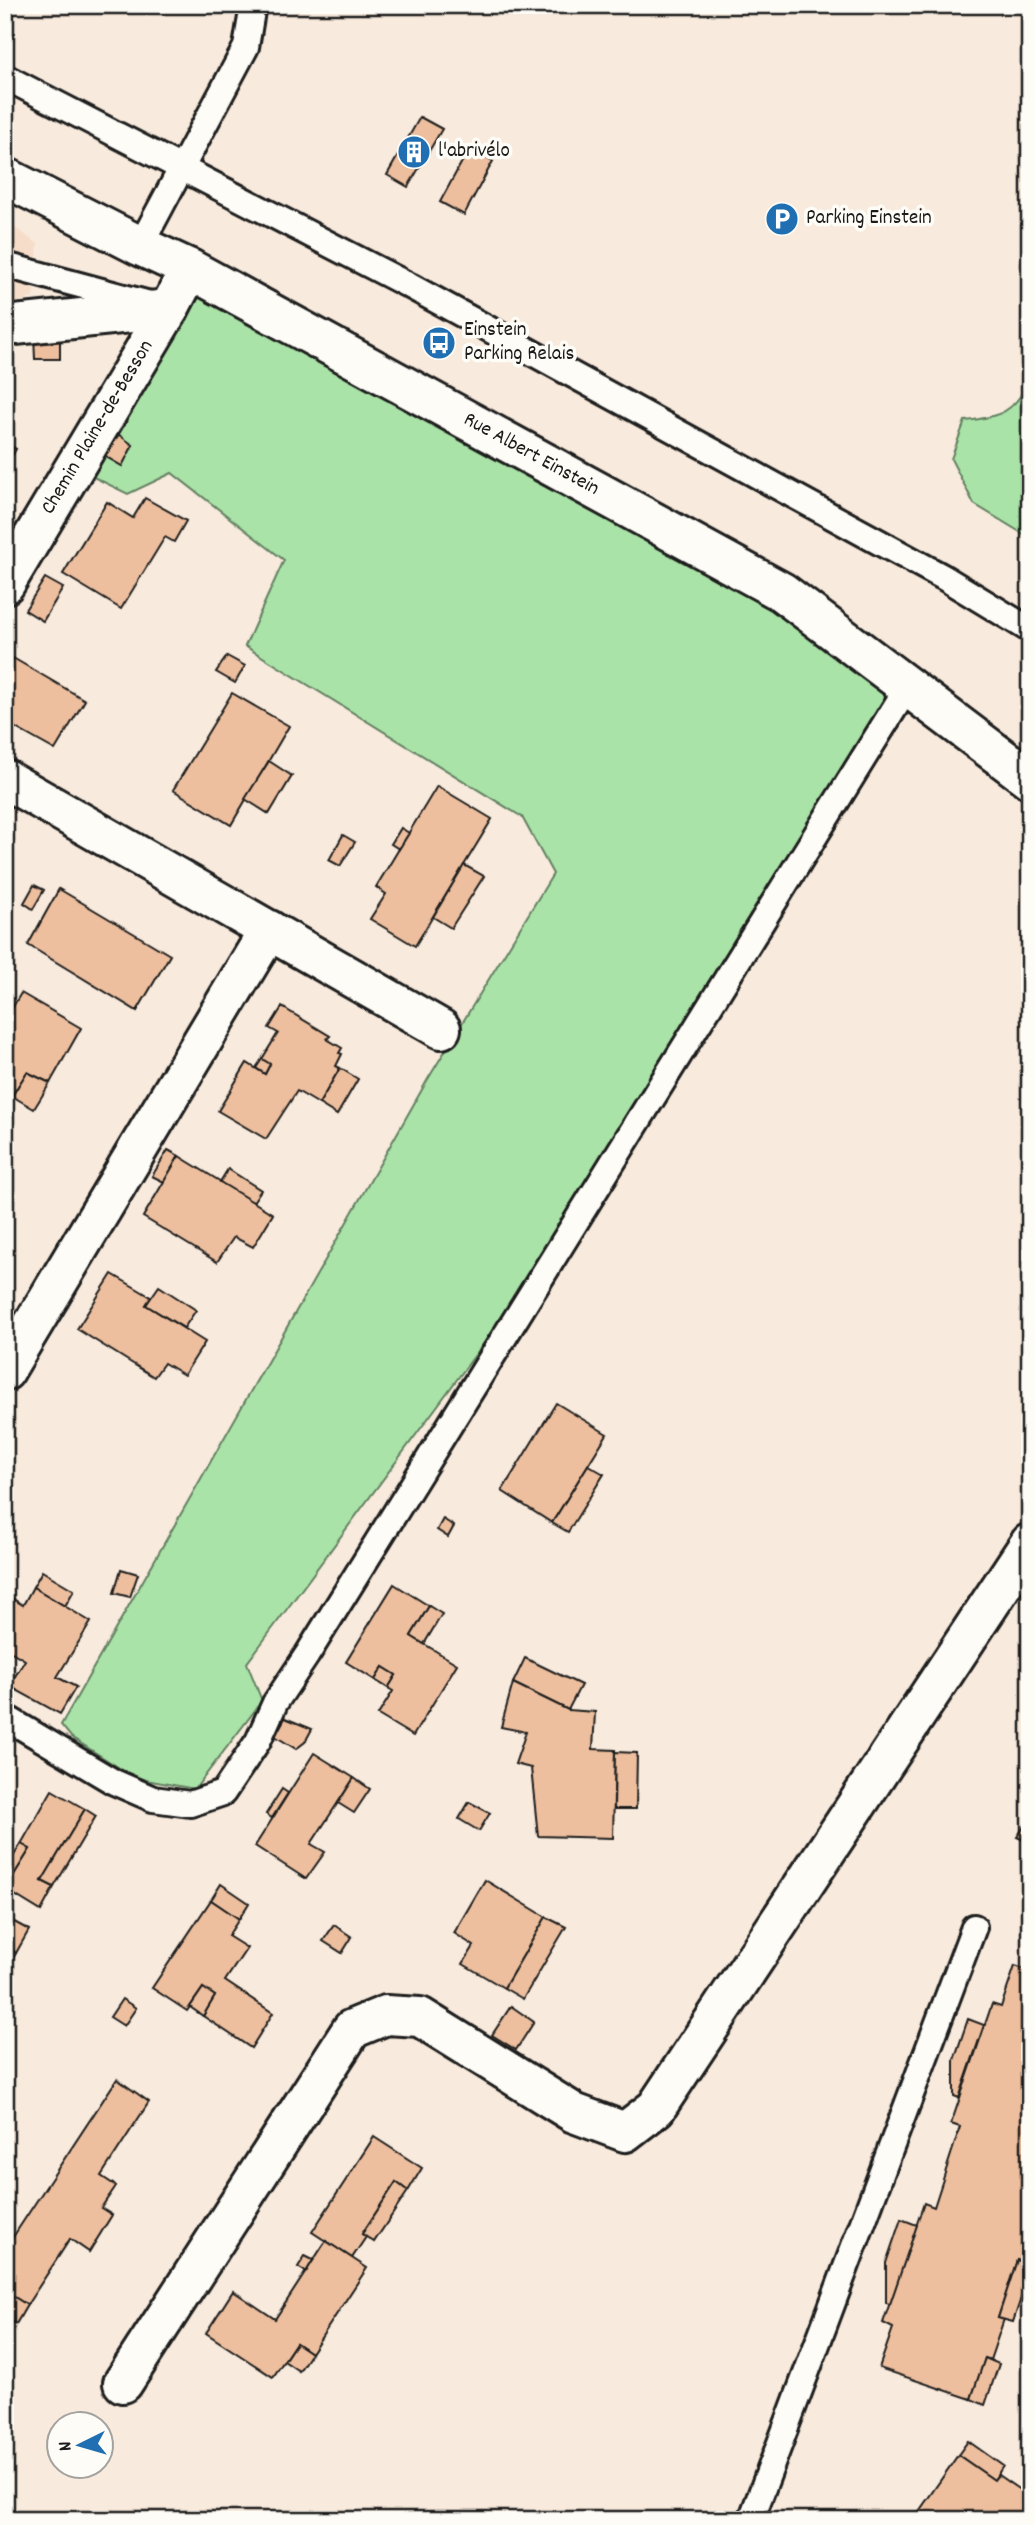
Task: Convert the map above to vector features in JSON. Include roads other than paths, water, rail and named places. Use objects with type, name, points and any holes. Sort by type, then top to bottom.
[{"type":"street","name":"Rue Albert Einstein","points":[[5,177],[190,269],[782,592],[1030,779]]},
{"type":"street","name":"Chemin Plaine-de-Besson","points":[[5,584],[169,309],[190,269]]},
{"type":"street","points":[[5,326],[169,309]]},
{"type":"street","points":[[5,779],[441,1029]]},
{"type":"street","points":[[5,1371],[270,930]]},
{"type":"street","points":[[122,2383],[352,2029],[386,2015],[420,2017],[574,2113],[625,2132],[656,2108],[1030,1543]]},
{"type":"lane","points":[[140,246],[246,47],[253,5]]},
{"type":"lane","points":[[5,77],[514,342],[943,577],[1030,630]]},
{"type":"lane","points":[[5,265],[169,309]]},
{"type":"lane","points":[[5,1717],[114,1782],[153,1798],[190,1804],[223,1793],[258,1741],[275,1703],[322,1632],[907,688]]},
{"type":"lane","points":[[751,2520],[974,1927]]},
{"type":"place","name":"l'abrivélo","points":[[414,152]]},
{"type":"place","name":"Parking Einstein","points":[[782,219]]},
{"type":"place","name":"Einstein Parking Relais","points":[[439,343]]}]
